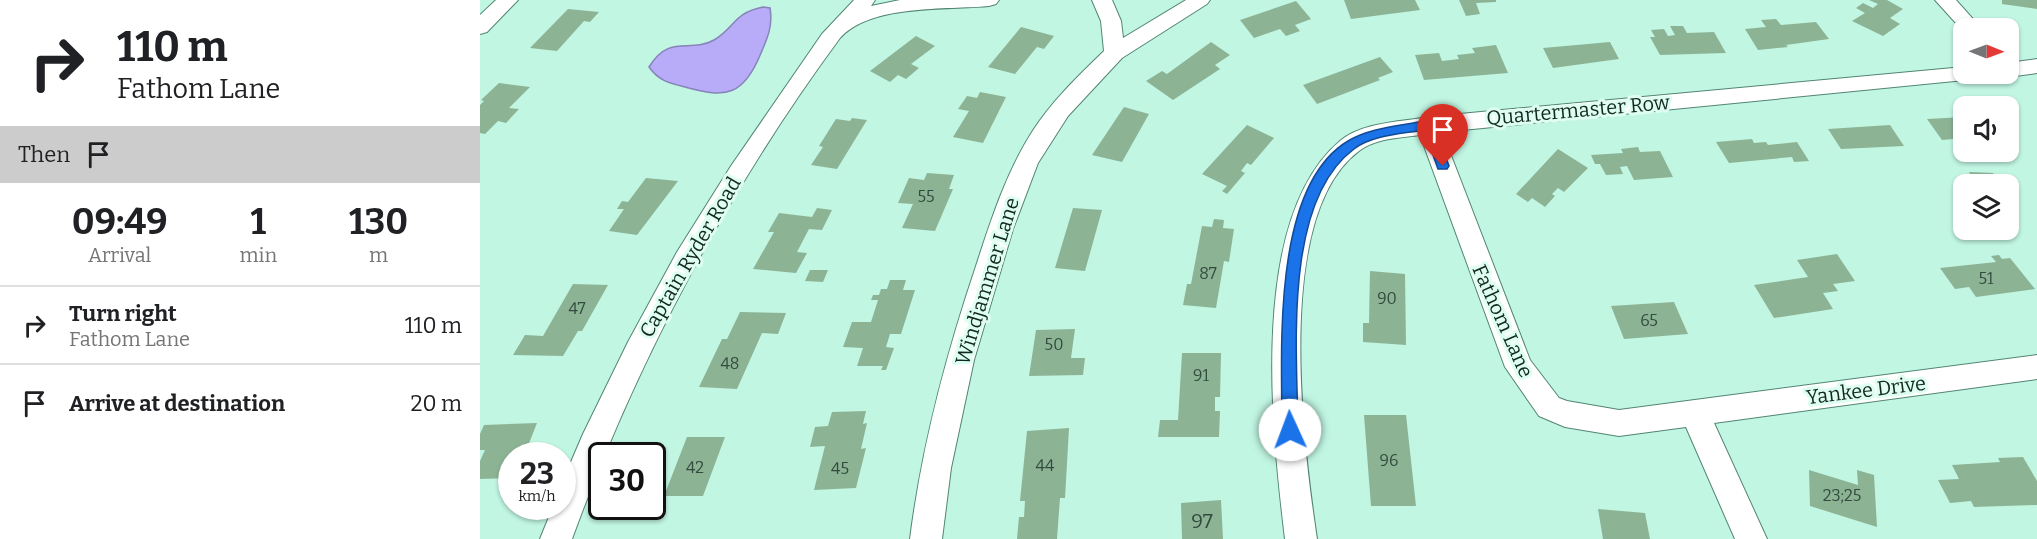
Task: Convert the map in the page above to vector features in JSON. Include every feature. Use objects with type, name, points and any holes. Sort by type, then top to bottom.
[{"type":"street","points":[[858,9],[867,12],[896,7],[989,0]]},
{"type":"street","points":[[1102,0],[1111,21],[1115,53]]},
{"type":"street","name":"Windjammer Lane","points":[[926,539],[929,507],[970,322],[1010,202],[1033,150],[1065,102],[1115,53],[1200,0]]},
{"type":"street","points":[[1945,0],[1962,18]]},
{"type":"street","points":[[480,27],[495,6]]},
{"type":"street","name":"Captain Ryder Road","points":[[556,539],[631,359],[674,281],[739,172],[838,26],[858,9]]},
{"type":"street","points":[[2019,68],[2037,66]]},
{"type":"street","name":"Quartermaster Row","points":[[1301,539],[1292,471],[1288,368],[1289,304],[1303,218],[1319,180],[1332,161],[1351,145],[1364,138],[1428,124],[1953,75]]},
{"type":"street","name":"Fathom Lane","points":[[1428,124],[1480,269],[1519,367],[1549,407],[1565,414],[1619,423],[1694,412]]},
{"type":"street","name":"Yankee Drive","points":[[1694,412],[2037,367]]},
{"type":"street","points":[[1694,412],[1751,539]]},
{"type":"shaded area","points":[[763,7],[770,8],[771,14],[766,42],[748,78],[732,90],[712,93],[674,84],[665,81],[649,67],[664,50],[672,47],[705,44],[721,35],[746,13]]},
{"type":"building","points":[[1344,0],[1415,0],[1420,10],[1351,19]]},
{"type":"building","points":[[1459,0],[1496,0],[1496,2],[1476,3],[1480,14],[1466,16]]},
{"type":"building","points":[[1869,0],[1887,0],[1903,9],[1890,18],[1900,24],[1883,36],[1852,21],[1865,13],[1856,8],[1863,3],[1873,8],[1878,4]]},
{"type":"building","points":[[2002,0],[2037,0],[2037,9],[2002,4]]},
{"type":"building","points":[[1296,1],[1311,19],[1295,25],[1300,31],[1286,36],[1280,29],[1254,38],[1240,20]]},
{"type":"building","points":[[568,9],[599,12],[590,22],[584,21],[557,51],[530,48]]},
{"type":"building","points":[[1776,19],[1781,25],[1816,22],[1829,39],[1758,50],[1745,29],[1766,27],[1761,20]]},
{"type":"building","points":[[1670,26],[1683,26],[1687,33],[1714,32],[1726,53],[1660,55],[1650,37],[1655,37],[1651,30],[1664,29],[1668,36],[1675,35]]},
{"type":"building","points":[[1021,27],[1054,36],[1044,49],[1037,47],[1015,74],[988,67]]},
{"type":"building","points":[[916,36],[935,46],[911,64],[919,68],[906,79],[898,75],[890,82],[870,71]]},
{"type":"building","points":[[1211,42],[1230,55],[1215,65],[1220,69],[1173,100],[1146,81],[1162,71],[1167,74]]},
{"type":"building","points":[[1610,42],[1619,59],[1553,68],[1543,48]]},
{"type":"building","points":[[1496,45],[1508,73],[1424,80],[1415,55],[1439,53],[1442,61],[1459,59],[1457,55],[1475,53],[1472,48]]},
{"type":"building","points":[[1380,57],[1393,72],[1378,78],[1380,80],[1317,104],[1303,85]]},
{"type":"building","points":[[499,83],[530,87],[509,108],[519,109],[506,123],[498,121],[485,134],[480,133],[480,105],[484,101],[481,100]]},
{"type":"building","points":[[980,92],[1006,97],[983,143],[953,137],[969,111],[958,109],[967,96],[977,98]]},
{"type":"building","points":[[1124,107],[1149,114],[1122,162],[1092,155]]},
{"type":"building","points":[[852,118],[867,120],[837,169],[811,165],[823,147],[819,146],[836,119],[850,121]]},
{"type":"building","points":[[1953,118],[1953,139],[1942,140],[1927,119]]},
{"type":"building","points":[[1247,125],[1274,138],[1251,165],[1247,163],[1241,171],[1245,173],[1227,194],[1222,191],[1227,186],[1202,174]]},
{"type":"building","points":[[1890,125],[1904,146],[1841,149],[1828,129]]},
{"type":"building","points":[[1752,139],[1754,143],[1766,142],[1768,145],[1797,142],[1809,161],[1794,162],[1792,157],[1729,163],[1716,142]]},
{"type":"building","points":[[1638,147],[1640,152],[1660,151],[1673,177],[1634,180],[1627,166],[1620,167],[1623,174],[1606,175],[1600,164],[1595,164],[1591,155],[1623,153],[1621,149]]},
{"type":"building","points":[[1558,149],[1588,168],[1564,192],[1558,188],[1552,194],[1555,196],[1545,207],[1532,198],[1528,202],[1516,194]]},
{"type":"building","points":[[1969,172],[1994,174],[1970,174]]},
{"type":"building","points":[[927,173],[954,175],[949,189],[953,189],[935,231],[902,228],[913,204],[898,203],[909,178],[924,180]]},
{"type":"building","points":[[646,178],[678,181],[637,235],[609,231],[624,209],[617,209],[622,201],[628,202]]},
{"type":"building","points":[[817,208],[832,210],[822,230],[809,229],[797,252],[807,253],[796,273],[753,269],[774,232],[768,232],[779,213],[812,217]]},
{"type":"building","points":[[1073,208],[1102,210],[1085,271],[1055,268]]},
{"type":"building","points":[[1214,219],[1224,220],[1223,228],[1234,229],[1229,262],[1224,261],[1216,308],[1183,305],[1187,284],[1191,284],[1202,226],[1212,227]]},
{"type":"building","points":[[1837,254],[1855,281],[1833,284],[1838,291],[1823,293],[1833,309],[1774,318],[1754,285],[1808,277],[1797,260]]},
{"type":"building","points":[[1999,255],[2002,259],[2010,258],[2035,289],[1976,297],[1969,287],[1955,289],[1940,268],[1996,262],[1991,256]]},
{"type":"building","points":[[810,270],[828,270],[823,282],[805,281]]},
{"type":"building","points":[[1370,271],[1405,274],[1406,345],[1363,342],[1363,323],[1369,323]]},
{"type":"building","points":[[890,280],[906,280],[903,290],[915,290],[901,334],[890,334],[886,347],[894,348],[886,370],[881,370],[883,366],[857,366],[863,348],[843,347],[852,322],[871,322],[878,300],[871,300],[873,295],[879,295],[881,289],[887,289]]},
{"type":"building","points":[[573,284],[608,285],[582,331],[578,331],[563,356],[513,355],[525,335],[543,336]]},
{"type":"building","points":[[1674,302],[1688,334],[1624,339],[1611,306]]},
{"type":"building","points":[[740,312],[786,313],[778,334],[762,333],[737,389],[699,387],[722,339],[727,339]]},
{"type":"building","points":[[1075,329],[1071,358],[1085,358],[1083,375],[1029,376],[1036,330]]},
{"type":"building","points":[[1182,353],[1221,353],[1220,397],[1215,397],[1215,411],[1220,411],[1219,437],[1158,437],[1160,420],[1178,420]]},
{"type":"building","points":[[866,411],[863,424],[867,423],[861,449],[866,448],[856,488],[814,490],[825,446],[810,447],[815,427],[828,426],[832,412]]},
{"type":"building","points":[[1364,415],[1406,415],[1416,506],[1371,506]]},
{"type":"building","points":[[537,423],[530,442],[498,442],[498,478],[480,479],[480,461],[485,450],[480,450],[480,434],[484,425]]},
{"type":"building","points":[[1069,428],[1065,498],[1060,498],[1057,539],[1017,539],[1019,517],[1024,517],[1025,501],[1020,501],[1027,431]]},
{"type":"building","points":[[687,437],[725,437],[703,496],[666,496]]},
{"type":"building","points":[[2023,457],[2037,481],[2037,505],[1974,507],[1971,501],[1950,503],[1938,480],[1959,479],[1952,465],[2000,462],[1998,458]]},
{"type":"building","points":[[1809,470],[1858,485],[1857,470],[1874,475],[1877,527],[1810,506]]},
{"type":"building","points":[[1221,500],[1223,539],[1182,539],[1181,503]]},
{"type":"building","points":[[1598,509],[1645,513],[1650,539],[1603,539]]},
{"type":"route","points":[[1290,430],[1289,304],[1294,261],[1303,218],[1319,180],[1332,161],[1351,145],[1364,138],[1428,124],[1443,166]]}]
